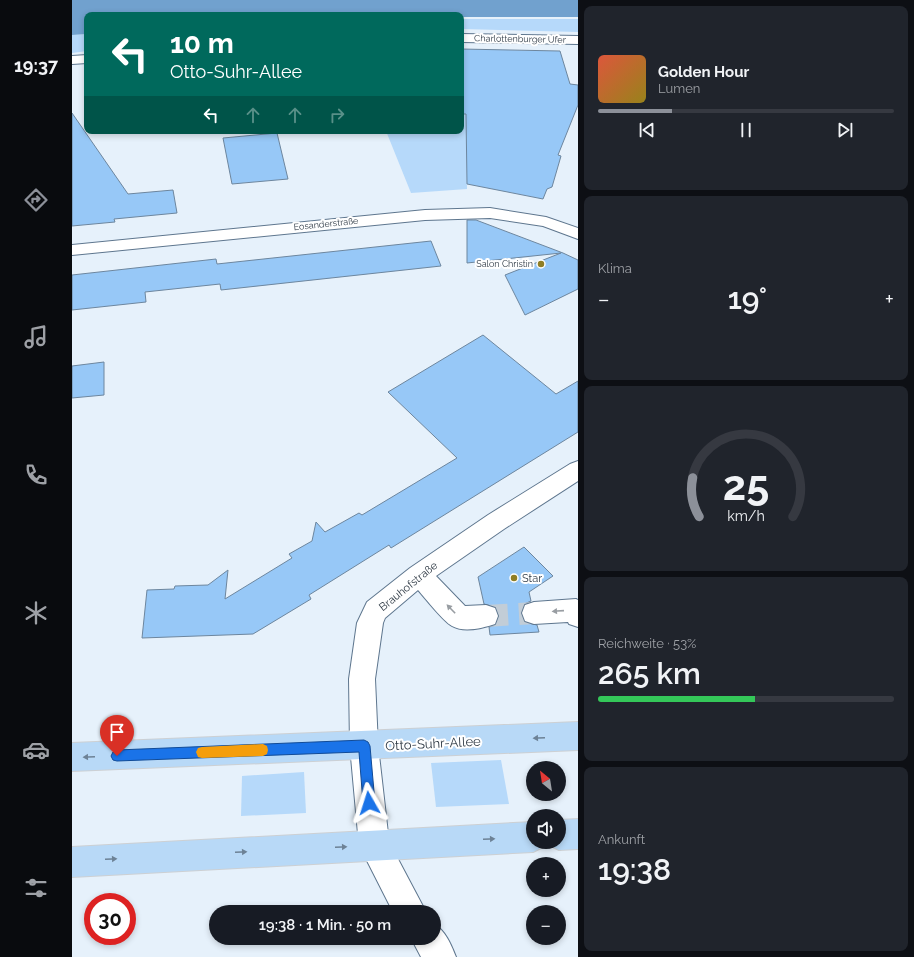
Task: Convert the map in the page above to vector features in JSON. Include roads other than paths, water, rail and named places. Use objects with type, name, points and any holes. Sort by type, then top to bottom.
[{"type":"main road","name":"Otto-Suhr-Allee","points":[[72,757],[578,736]]},
{"type":"main road","points":[[566,835],[578,834]]},
{"type":"main road","points":[[72,862],[526,836]]},
{"type":"street","name":"Charlottenburger Ufer","points":[[464,38],[578,40]]},
{"type":"street","points":[[72,60],[84,59]]},
{"type":"street","name":"Eosanderstraße","points":[[72,250],[425,214],[490,213],[546,222],[578,234]]},
{"type":"street","name":"Brauhofstraße","points":[[374,845],[364,746],[362,679],[370,623],[376,610],[419,575],[496,522],[578,470]]},
{"type":"street","points":[[419,575],[460,618],[486,616]]},
{"type":"street","points":[[534,613],[576,610],[578,616]]},
{"type":"street","points":[[374,845],[406,905]]},
{"type":"street","points":[[432,945],[440,957]]},
{"type":"tunnel","points":[[486,616],[534,613]]},
{"type":"place","name":"Salon Christin","points":[[541,264]]},
{"type":"place","name":"Star","points":[[514,578]]}]
